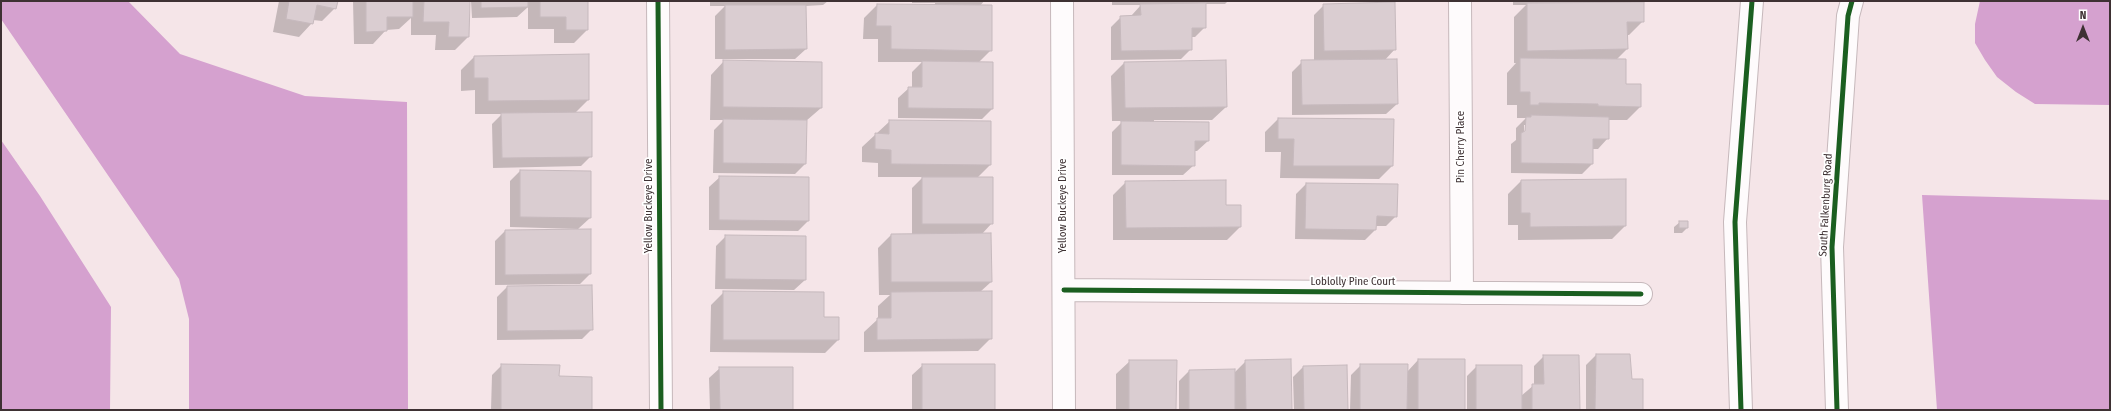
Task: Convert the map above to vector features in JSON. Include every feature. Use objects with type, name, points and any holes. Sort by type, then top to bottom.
[{"type":"street","name":"Yellow Buckeye Drive","points":[[658,1],[661,410]]},
{"type":"street","name":"Yellow Buckeye Drive","points":[[1062,1],[1064,410]]},
{"type":"street","name":"Pin Cherry Place","points":[[1460,1],[1462,292]]},
{"type":"street","points":[[1741,410],[1735,222],[1752,1]]},
{"type":"street","name":"South Falkenburg Road","points":[[1837,410],[1832,246],[1848,16],[1852,1]]},
{"type":"street","name":"Loblolly Pine Court","points":[[1064,290],[1641,294]]},
{"type":"shaded area","points":[[1,1],[128,1],[180,54],[305,96],[407,102],[408,410],[189,410],[189,319],[179,279],[1,19]]},
{"type":"shaded area","points":[[1980,1],[2110,1],[2110,105],[2035,104],[2016,92],[1997,77],[1975,43],[1975,24]]},
{"type":"shaded area","points":[[1,140],[40,196],[111,307],[110,410],[1,410]]},
{"type":"shaded area","points":[[1922,195],[2110,200],[2110,410],[1937,410]]},
{"type":"building","points":[[289,1],[338,1],[336,9],[317,5],[313,24],[286,19]]},
{"type":"building","points":[[366,1],[413,1],[413,17],[387,17],[387,31],[366,32]]},
{"type":"building","points":[[424,1],[470,1],[469,37],[448,37],[449,22],[423,22]]},
{"type":"building","points":[[481,1],[528,1],[528,7],[481,8]]},
{"type":"building","points":[[540,1],[588,1],[588,30],[566,30],[566,17],[540,17]]},
{"type":"building","points":[[1395,2],[1396,50],[1324,51],[1323,4]]},
{"type":"building","points":[[1644,2],[1644,22],[1627,22],[1628,49],[1527,51],[1527,3]]},
{"type":"building","points":[[1206,3],[1206,28],[1192,28],[1192,50],[1121,51],[1120,16],[1141,15],[1140,4]]},
{"type":"building","points":[[877,4],[992,5],[992,51],[891,49],[891,26],[876,26]]},
{"type":"building","points":[[725,5],[806,5],[807,49],[725,50]]},
{"type":"building","points":[[589,54],[589,100],[488,101],[488,78],[474,78],[474,56]]},
{"type":"building","points":[[1520,58],[1626,59],[1626,84],[1641,84],[1641,107],[1598,106],[1598,104],[1539,103],[1539,105],[1530,105],[1530,92],[1520,92]]},
{"type":"building","points":[[1397,59],[1398,104],[1302,105],[1301,60]]},
{"type":"building","points":[[723,60],[822,62],[822,108],[723,107]]},
{"type":"building","points":[[1226,60],[1227,107],[1125,108],[1124,62]]},
{"type":"building","points":[[922,61],[993,62],[993,109],[908,108],[908,87],[922,87]]},
{"type":"building","points":[[592,112],[592,157],[502,158],[501,113]]},
{"type":"building","points":[[1531,115],[1609,117],[1609,139],[1593,139],[1593,164],[1521,163],[1521,133],[1525,131],[1526,117],[1531,117]]},
{"type":"building","points":[[1278,118],[1394,119],[1393,166],[1293,166],[1294,139],[1278,139]]},
{"type":"building","points":[[723,119],[807,120],[806,164],[723,163]]},
{"type":"building","points":[[889,120],[991,121],[991,165],[891,164],[891,150],[875,149],[875,133],[889,134]]},
{"type":"building","points":[[1121,121],[1209,122],[1209,141],[1195,141],[1195,166],[1121,165]]},
{"type":"building","points":[[520,170],[591,171],[591,218],[520,217]]},
{"type":"building","points":[[719,176],[809,177],[809,221],[719,220]]},
{"type":"building","points":[[922,177],[993,177],[993,224],[922,224]]},
{"type":"building","points":[[1626,179],[1626,226],[1530,227],[1530,213],[1521,213],[1521,180]]},
{"type":"building","points":[[1226,180],[1226,205],[1241,205],[1241,227],[1126,228],[1125,181]]},
{"type":"building","points":[[1306,183],[1398,184],[1397,217],[1377,216],[1376,230],[1305,229]]},
{"type":"building","points":[[1679,221],[1688,221],[1688,228],[1679,228]]},
{"type":"building","points":[[591,229],[591,274],[505,275],[505,230]]},
{"type":"building","points":[[991,233],[992,282],[891,282],[891,234]]},
{"type":"building","points":[[725,235],[806,236],[806,280],[725,279]]},
{"type":"building","points":[[592,285],[593,330],[507,331],[507,286]]},
{"type":"building","points":[[723,291],[824,292],[824,317],[839,317],[839,340],[723,340]]},
{"type":"building","points":[[992,291],[992,339],[877,340],[877,318],[891,318],[891,292]]},
{"type":"building","points":[[1596,354],[1630,354],[1632,379],[1643,379],[1643,410],[1595,410]]},
{"type":"building","points":[[1543,355],[1579,355],[1580,410],[1532,410],[1532,384],[1544,384]]},
{"type":"building","points":[[1291,359],[1292,410],[1246,410],[1245,360]]},
{"type":"building","points":[[1418,359],[1465,359],[1465,410],[1418,410]]},
{"type":"building","points":[[1129,360],[1177,360],[1176,410],[1129,410]]},
{"type":"building","points":[[501,364],[560,365],[559,376],[592,377],[592,410],[501,410]]},
{"type":"building","points":[[922,364],[995,364],[995,410],[922,410]]},
{"type":"building","points":[[1360,364],[1408,364],[1407,410],[1360,410]]},
{"type":"building","points":[[1347,365],[1348,410],[1304,410],[1303,366]]},
{"type":"building","points":[[1476,365],[1522,365],[1522,410],[1476,410]]},
{"type":"building","points":[[719,367],[793,367],[793,410],[720,410]]},
{"type":"building","points":[[1235,369],[1235,410],[1189,410],[1189,370]]},
{"type":"cycle path","points":[[658,1],[661,410]]},
{"type":"cycle path","points":[[1741,410],[1735,222],[1752,1]]},
{"type":"cycle path","points":[[1837,410],[1832,247],[1848,16],[1852,1]]},
{"type":"cycle path","points":[[1064,290],[1641,294]]}]
